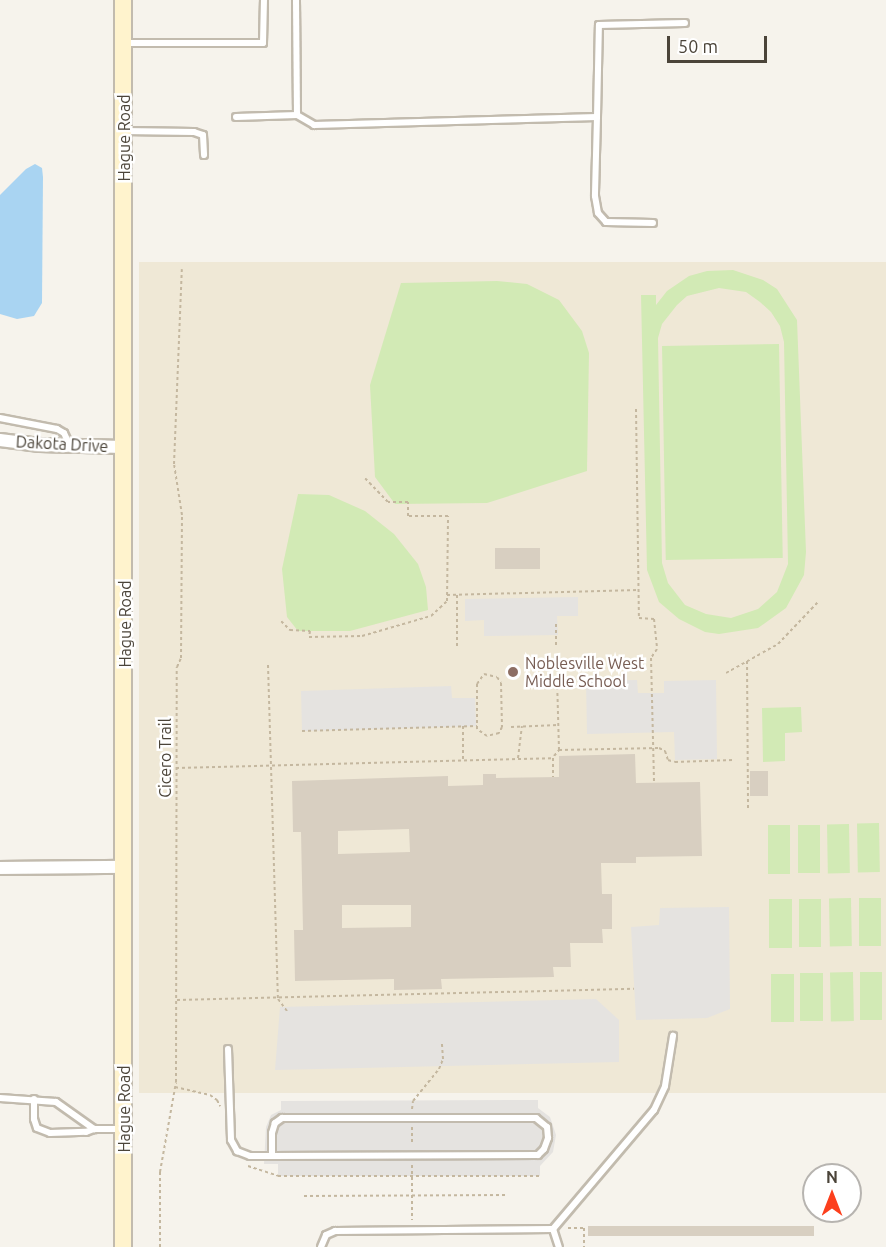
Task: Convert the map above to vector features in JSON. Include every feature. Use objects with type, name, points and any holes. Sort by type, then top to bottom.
[{"type":"main road","name":"Hague Road","points":[[123,0],[125,867],[123,1247]]},
{"type":"street","name":"Dakota Drive","points":[[0,440],[70,447],[124,447]]},
{"type":"street","points":[[0,868],[125,867]]},
{"type":"lane","points":[[123,43],[263,43],[264,0]]},
{"type":"lane","points":[[296,0],[297,115]]},
{"type":"lane","points":[[653,223],[606,222],[598,213],[596,196],[599,25],[686,23]]},
{"type":"lane","points":[[236,117],[297,115],[314,125],[597,117]]},
{"type":"lane","points":[[124,131],[194,132],[202,135],[204,155]]},
{"type":"lane","points":[[0,418],[57,429],[64,433],[70,447]]},
{"type":"lane","points":[[321,1247],[326,1235],[335,1231],[553,1228],[654,1110],[665,1086],[673,1036]]},
{"type":"lane","points":[[228,1049],[231,1140],[237,1150],[250,1156],[272,1156],[538,1155],[546,1143],[547,1127],[536,1118],[282,1118],[275,1123],[272,1133],[272,1156]]},
{"type":"lane","points":[[0,1098],[56,1102],[94,1129]]},
{"type":"lane","points":[[34,1099],[34,1119],[38,1128],[50,1133],[124,1129]]},
{"type":"lane","points":[[553,1228],[559,1247]]},
{"type":"path","name":"Cicero Trail","points":[[160,1247],[160,1172],[176,1082],[177,667],[181,658],[182,515],[174,464],[182,269]]},
{"type":"path","points":[[636,409],[639,618],[654,619],[657,649],[651,658],[654,783]]},
{"type":"path","points":[[281,621],[290,630],[310,631],[309,637],[362,636],[431,616],[447,601],[448,516],[408,516],[408,502],[388,502],[365,478]]},
{"type":"path","points":[[447,595],[638,590]]},
{"type":"path","points":[[457,646],[458,594]]},
{"type":"path","points":[[726,673],[778,644],[819,601]]},
{"type":"path","points":[[556,624],[556,645]]},
{"type":"path","points":[[747,661],[748,808]]},
{"type":"path","points":[[268,665],[278,999],[287,1011]]},
{"type":"path","points":[[484,674],[491,674],[501,683],[502,727],[499,733],[487,736],[480,734],[477,726],[477,684],[484,674]]},
{"type":"path","points":[[553,777],[553,758],[559,750],[557,677]]},
{"type":"path","points":[[511,727],[558,725]]},
{"type":"path","points":[[463,726],[463,760]]},
{"type":"path","points":[[302,731],[477,726]]},
{"type":"path","points":[[518,758],[522,726]]},
{"type":"path","points":[[559,750],[652,748],[665,751],[668,760],[675,762],[733,760]]},
{"type":"path","points":[[176,768],[553,758]]},
{"type":"path","points":[[177,1000],[634,989]]},
{"type":"path","points":[[412,1109],[413,1101],[439,1069],[443,1059],[442,1043]]},
{"type":"path","points":[[412,1127],[412,1148]]},
{"type":"path","points":[[412,1164],[412,1220]]},
{"type":"path","points":[[304,1196],[507,1195]]},
{"type":"path","points":[[553,1228],[584,1228],[584,1247]]},
{"type":"shaded area","name":"Noblesville West Middle School","points":[[139,262],[886,262],[886,1093],[139,1093]]},
{"type":"shaded area","points":[[578,597],[578,616],[557,616],[558,635],[484,636],[484,620],[465,621],[465,599]]},
{"type":"shaded area","points":[[637,680],[638,693],[664,693],[664,681],[716,680],[717,759],[675,760],[674,732],[587,734],[586,681]]},
{"type":"shaded area","points":[[451,686],[452,698],[475,698],[476,726],[302,731],[301,691]]},
{"type":"shaded area","points":[[729,907],[730,1009],[707,1018],[636,1020],[631,927],[659,925],[660,908]]},
{"type":"shaded area","points":[[596,999],[619,1020],[619,1062],[275,1070],[280,1007]]},
{"type":"shaded area","points":[[538,1100],[538,1108],[550,1117],[556,1135],[553,1152],[540,1166],[540,1176],[278,1176],[278,1164],[264,1164],[266,1127],[271,1115],[281,1110],[281,1101]]},
{"type":"green space","points":[[733,270],[763,280],[777,289],[797,320],[806,552],[804,575],[786,608],[758,628],[719,634],[705,632],[679,619],[659,602],[647,570],[641,295],[656,295],[656,305],[667,291],[689,276],[707,271]],"holes":[[[719,288],[746,292],[771,312],[780,326],[784,342],[788,564],[777,592],[758,609],[731,618],[706,614],[685,605],[668,583],[662,563],[658,338],[662,324],[687,296]]]},
{"type":"green space","points":[[497,281],[527,284],[559,300],[582,331],[589,353],[587,471],[487,503],[395,504],[375,477],[370,385],[401,283]]},
{"type":"green space","points":[[779,344],[783,558],[666,560],[662,346]]},
{"type":"green space","points":[[298,494],[329,495],[365,511],[394,534],[418,564],[426,587],[428,610],[350,631],[298,631],[287,617],[282,569]]},
{"type":"green space","points":[[801,707],[802,732],[785,733],[785,761],[763,762],[762,708]]},
{"type":"green space","points":[[857,823],[879,823],[880,872],[858,872]]},
{"type":"green space","points":[[827,824],[849,824],[850,873],[828,873]]},
{"type":"green space","points":[[768,825],[790,825],[790,874],[768,874]]},
{"type":"green space","points":[[798,825],[820,825],[820,873],[798,873]]},
{"type":"green space","points":[[829,898],[851,898],[852,946],[830,946]]},
{"type":"green space","points":[[859,898],[881,898],[881,946],[859,946]]},
{"type":"green space","points":[[769,899],[792,899],[792,948],[769,948]]},
{"type":"green space","points":[[799,899],[821,899],[821,947],[799,947]]},
{"type":"green space","points":[[830,972],[853,972],[854,1021],[831,1021]]},
{"type":"green space","points":[[860,972],[882,972],[882,1020],[860,1020]]},
{"type":"green space","points":[[800,973],[823,973],[823,1021],[800,1021]]},
{"type":"green space","points":[[771,974],[794,974],[794,1022],[771,1022]]},
{"type":"water","points":[[35,164],[42,168],[43,177],[42,303],[34,316],[17,319],[0,314],[0,195],[26,169]]},
{"type":"building","points":[[495,548],[540,548],[540,569],[495,569]]},
{"type":"building","points":[[635,754],[636,783],[700,782],[702,856],[636,857],[636,863],[601,863],[602,894],[612,894],[612,929],[602,929],[603,943],[570,943],[571,967],[553,967],[554,977],[441,979],[442,989],[394,990],[394,979],[295,981],[294,930],[303,930],[301,832],[293,832],[292,781],[448,776],[448,786],[483,785],[483,774],[496,774],[496,778],[559,777],[559,756]],"holes":[[[409,829],[410,852],[338,854],[338,831]],[[342,905],[411,905],[411,927],[342,928]]]},
{"type":"building","points":[[750,771],[768,771],[768,796],[750,796]]},
{"type":"building","points":[[588,1226],[814,1226],[814,1236],[588,1236]]},
{"type":"place","name":"Noblesville West Middle School","points":[[513,672]]}]
